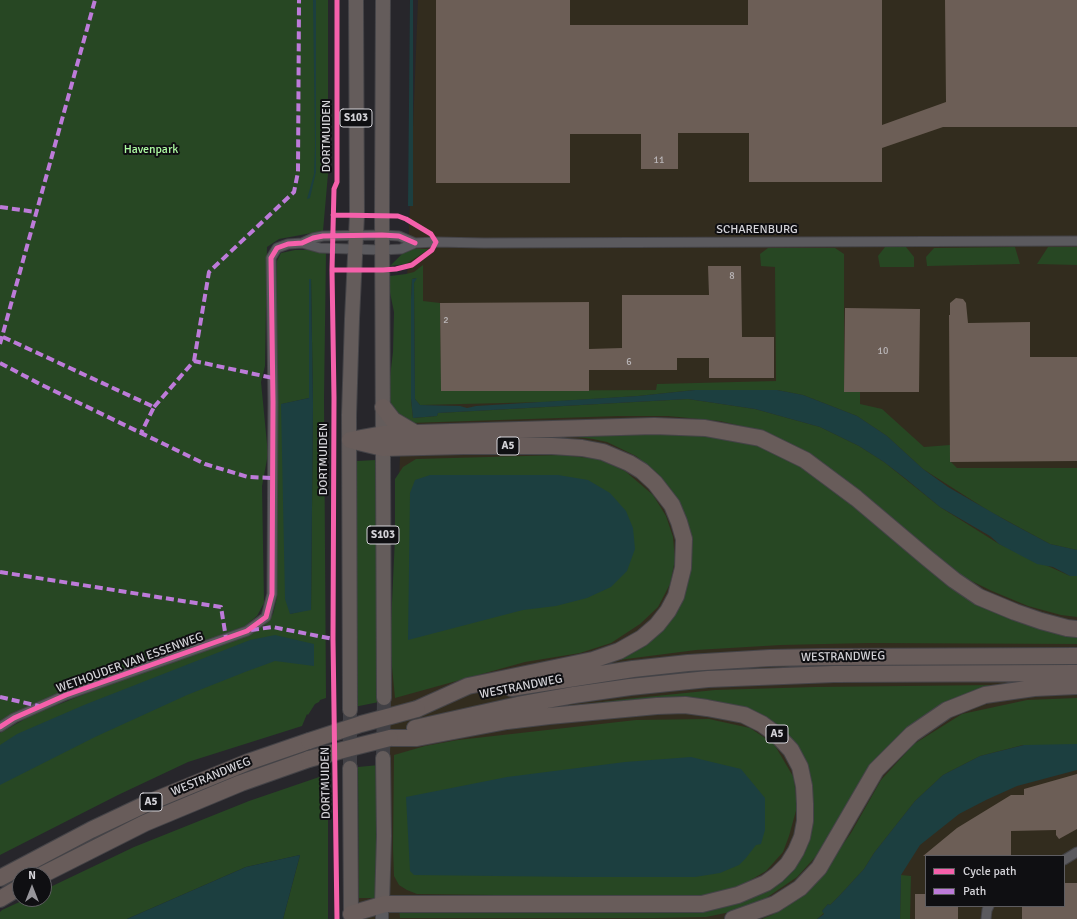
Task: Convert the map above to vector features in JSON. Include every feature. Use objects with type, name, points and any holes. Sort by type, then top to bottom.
[{"type":"highway","points":[[383,407],[393,420],[415,433]]},
{"type":"highway","name":"A5","points":[[383,441],[415,433],[654,426],[705,428],[760,438],[805,460],[856,498],[954,580],[979,597],[1041,621],[1077,629]]},
{"type":"highway","points":[[350,440],[383,441]]},
{"type":"highway","name":"A5","points":[[383,441],[464,446],[552,446],[582,448],[604,452],[629,463],[655,483],[672,505],[684,539],[683,568],[676,596],[668,611],[657,625],[642,638],[619,651],[593,660],[468,686],[417,709]]},
{"type":"highway","name":"WESTRANDWEG","points":[[0,878],[91,830],[148,803],[248,762],[361,724],[417,709],[479,695],[572,678],[633,669],[770,658],[1077,656]]},
{"type":"highway","name":"WESTRANDWEG","points":[[52,870],[145,823],[240,784],[309,759],[390,738],[417,733],[518,704],[630,687],[708,679],[834,674],[1077,673]]},
{"type":"highway","points":[[733,919],[775,904],[800,888],[819,868],[876,770],[912,734],[947,710],[985,695],[1034,688],[1077,686]]},
{"type":"highway","name":"A5","points":[[351,917],[382,912],[702,904],[738,895],[778,875],[796,852],[802,837],[805,821],[804,786],[800,767],[791,750],[778,735],[762,724],[744,715],[685,705],[657,706],[549,716],[417,733]]},
{"type":"highway","points":[[0,899],[12,892]]},
{"type":"highway","points":[[351,917],[369,919]]},
{"type":"main road","name":"S103","points":[[350,710],[350,440],[355,243],[356,0]]},
{"type":"main road","name":"S103","points":[[383,0],[382,250],[384,698]]},
{"type":"main road","points":[[382,912],[384,836],[383,758]]},
{"type":"main road","name":"DORTMUIDEN","points":[[350,768],[351,917]]},
{"type":"street","points":[[302,243],[320,248],[355,243],[382,235],[399,236],[415,243]]},
{"type":"street","points":[[302,243],[313,238],[323,236],[355,243]]},
{"type":"street","name":"SCHARENBURG","points":[[355,243],[382,250],[401,249],[415,243],[1077,241]]},
{"type":"street","name":"WETHOUDER VAN ESSENWEG","points":[[0,727],[14,718],[66,695],[247,631],[266,617],[272,594],[273,402],[271,258],[277,248],[288,244],[302,243]]},
{"type":"street","points":[[1065,859],[1077,852]]},
{"type":"street","points":[[986,919],[986,910],[988,907]]},
{"type":"shaded area","points":[[418,0],[1077,0],[1077,919],[347,919],[391,684]]},
{"type":"green space","name":"Havenpark","points":[[0,0],[328,0],[328,174],[323,231],[279,239],[267,247],[265,366],[261,382],[268,454],[262,486],[264,603],[257,616],[245,626],[65,693],[0,723]]},
{"type":"green space","points":[[885,247],[906,247],[914,257],[914,267],[880,267],[878,256]]},
{"type":"green space","points":[[1015,247],[1020,264],[927,266],[926,257],[934,248]]},
{"type":"green space","points":[[1048,247],[1077,247],[1077,265],[1037,264]]},
{"type":"green space","points":[[768,248],[835,248],[844,254],[844,392],[860,392],[860,404],[882,409],[924,447],[950,445],[951,462],[957,468],[1077,468],[1077,550],[1050,544],[989,511],[923,469],[887,436],[857,416],[803,395],[777,390],[695,390],[638,396],[546,402],[420,405],[415,399],[414,283],[416,278],[412,279],[411,299],[411,399],[413,418],[437,416],[438,413],[688,399],[755,409],[820,427],[859,446],[884,462],[940,507],[999,544],[1070,576],[1077,576],[1077,617],[1061,615],[1028,606],[992,591],[953,572],[865,496],[825,465],[795,446],[759,430],[720,421],[668,416],[619,416],[410,423],[395,413],[390,404],[389,385],[393,352],[394,312],[388,283],[390,276],[414,272],[423,265],[423,301],[440,303],[441,391],[656,390],[657,384],[776,381],[775,267],[761,266],[760,254]]},
{"type":"green space","points":[[413,249],[429,249],[406,264],[390,266],[403,253]]},
{"type":"green space","points":[[295,250],[326,252],[324,398],[326,698],[315,704],[308,715],[307,714],[302,726],[188,762],[118,795],[0,855],[0,733],[32,715],[264,626],[273,614],[277,597],[277,261],[281,253]],"holes":[[[309,279],[311,279],[313,404],[311,609],[290,614],[282,404],[309,398]]]},
{"type":"green space","points":[[668,430],[752,442],[787,456],[848,497],[920,563],[958,591],[1077,632],[1077,644],[869,643],[781,645],[696,650],[603,662],[681,597],[681,509],[671,489],[656,472],[636,456],[607,442],[577,437],[580,432]]},
{"type":"green space","points":[[561,455],[598,459],[625,471],[653,495],[666,516],[673,537],[675,560],[670,584],[658,607],[640,624],[611,643],[580,653],[525,662],[395,698],[390,646],[395,537],[395,479],[403,467],[416,459]]},
{"type":"green space","points":[[376,460],[378,464],[379,702],[354,707],[353,464],[357,461]]},
{"type":"green space","points":[[994,685],[994,688],[927,715],[843,815],[817,855],[797,877],[766,898],[745,909],[706,917],[400,918],[399,907],[691,909],[784,873],[812,798],[773,723],[744,707],[708,700],[680,700],[555,708],[715,690],[815,687]]},
{"type":"green space","points":[[1077,698],[1077,745],[1023,745],[980,756],[943,775],[915,801],[874,853],[864,869],[830,905],[828,904],[822,911],[824,913],[817,919],[762,919],[772,915],[794,900],[825,869],[851,833],[881,780],[914,744],[962,714],[1027,700]]},
{"type":"green space","points":[[709,719],[750,728],[774,744],[794,778],[797,807],[783,852],[766,871],[737,888],[706,895],[647,897],[417,894],[399,885],[394,876],[394,755],[425,746],[458,740],[636,720]]},
{"type":"green space","points":[[379,765],[378,898],[359,898],[358,767]]},
{"type":"green space","points":[[328,774],[328,919],[283,919],[300,855],[246,867],[127,919],[0,919],[0,912],[12,905],[12,907],[52,907],[52,886],[134,847],[249,801]]},
{"type":"green space","points":[[901,875],[911,876],[910,919],[900,919]]},
{"type":"water","points":[[313,0],[316,0],[316,172],[310,198],[307,199],[314,174],[315,145]]},
{"type":"water","points":[[410,0],[413,0],[413,206],[408,206]]},
{"type":"water","points":[[417,278],[414,283],[415,399],[420,405],[460,406],[467,408],[476,406],[638,396],[695,390],[777,390],[803,395],[857,416],[887,436],[923,469],[948,487],[1007,521],[1050,544],[1077,550],[1077,576],[1070,576],[1053,567],[1037,564],[999,544],[990,536],[940,507],[884,462],[859,446],[820,427],[755,409],[688,399],[438,413],[437,416],[413,418],[411,399],[411,299],[412,279]]},
{"type":"water","points":[[309,279],[311,279],[313,404],[311,610],[290,614],[285,599],[281,404],[309,398]]},
{"type":"water","points":[[430,475],[558,475],[588,480],[610,493],[626,511],[633,528],[635,549],[627,571],[611,587],[587,598],[556,606],[523,610],[408,640],[410,493],[415,480]]},
{"type":"water","points":[[275,635],[314,644],[314,666],[275,661],[245,672],[187,695],[95,737],[0,785],[0,745],[17,734],[84,705],[250,640]]},
{"type":"water","points":[[1077,744],[1077,770],[1017,786],[986,800],[959,814],[920,845],[901,875],[900,919],[817,919],[824,914],[822,911],[828,904],[830,905],[864,869],[874,853],[915,801],[943,775],[980,756],[1024,745]]},
{"type":"water","points":[[691,757],[741,769],[765,798],[765,830],[761,844],[756,845],[739,865],[720,873],[695,877],[578,877],[414,875],[410,871],[406,797],[507,777],[625,762]]},
{"type":"water","points":[[300,855],[283,919],[127,919],[246,867]]},
{"type":"building","points":[[436,0],[570,0],[570,25],[748,25],[748,0],[882,0],[882,125],[946,102],[945,0],[1077,0],[1077,127],[943,127],[882,148],[882,182],[749,182],[749,133],[678,133],[678,169],[641,169],[641,134],[570,134],[570,183],[436,183]]},
{"type":"building","points":[[708,266],[741,266],[742,337],[774,337],[774,378],[709,378],[709,358],[677,358],[677,370],[589,370],[589,391],[441,391],[440,303],[589,302],[589,349],[622,348],[622,295],[709,295]]},
{"type":"building","points":[[956,298],[963,299],[966,303],[968,323],[1030,322],[1030,357],[1077,357],[1077,461],[950,462],[949,315],[950,303]]},
{"type":"building","points":[[845,308],[920,309],[919,392],[844,392]]},
{"type":"building","points":[[1077,774],[1077,829],[1059,839],[1056,835],[1056,830],[1011,831],[1011,855],[923,856],[957,828],[1011,795],[1024,795],[1024,789]]},
{"type":"building","points":[[1065,883],[1077,883],[1077,919],[1022,919],[1022,907],[1065,907]]},
{"type":"building","points":[[915,894],[925,894],[925,907],[958,907],[958,919],[915,919]]},
{"type":"tunnel","points":[[383,758],[384,698]]},
{"type":"tunnel","points":[[350,710],[350,768]]},
{"type":"marked path","points":[[0,344],[95,0]]},
{"type":"marked path","points":[[194,361],[209,272],[294,192],[298,172],[299,0]]},
{"type":"marked path","points":[[0,207],[36,212]]},
{"type":"marked path","points":[[3,337],[154,407],[141,433]]},
{"type":"marked path","points":[[154,407],[194,361],[273,378]]},
{"type":"marked path","points":[[0,363],[205,464],[248,477],[272,478]]},
{"type":"marked path","points":[[0,572],[221,607],[226,638]]},
{"type":"marked path","points":[[251,630],[273,627],[333,639]]},
{"type":"marked path","points":[[0,697],[39,706]]},
{"type":"cycle path","points":[[337,0],[337,182],[334,189],[332,270],[334,398],[333,639],[337,919]]},
{"type":"cycle path","points":[[332,270],[383,270],[396,269],[412,265],[432,250],[436,242],[431,234],[398,216],[333,215]]},
{"type":"cycle path","points":[[0,727],[14,718],[66,695],[247,631],[266,617],[272,594],[273,402],[271,258],[277,248],[288,244],[302,243],[313,238],[323,236],[399,236],[415,243]]}]
